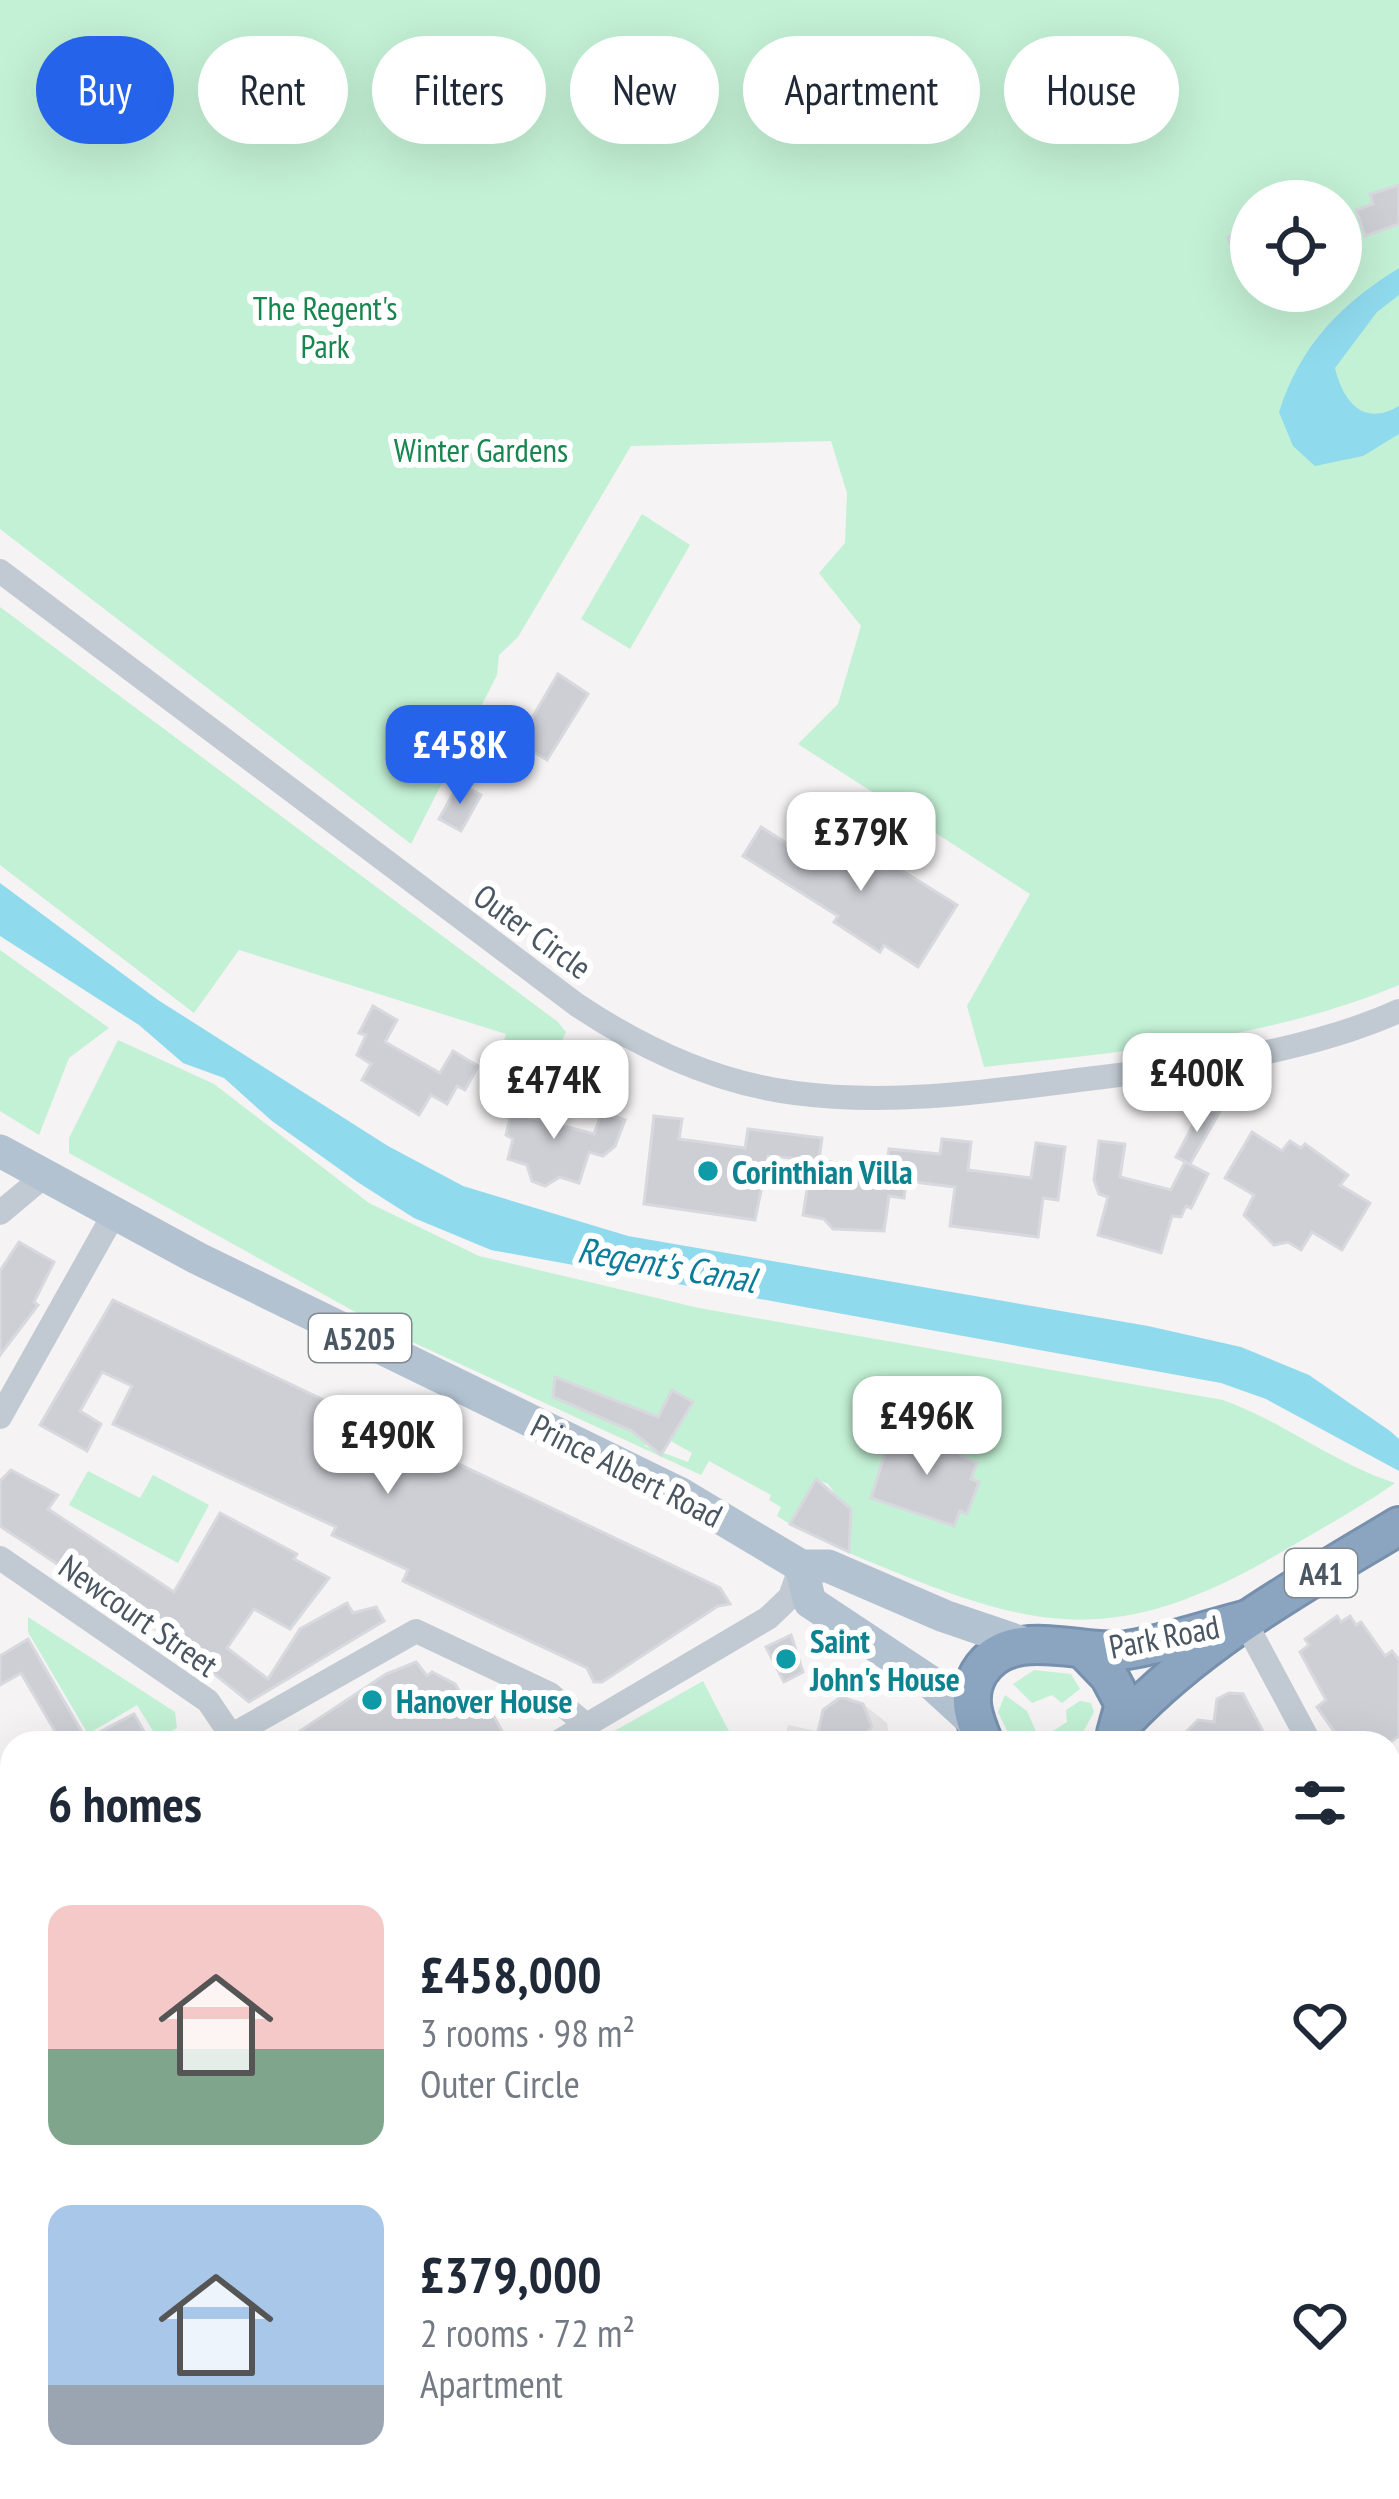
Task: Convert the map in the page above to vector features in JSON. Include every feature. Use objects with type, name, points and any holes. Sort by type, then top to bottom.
[{"type":"highway","name":"Park Road","points":[[1118,1731],[1172,1674],[1244,1620],[1399,1526]]},
{"type":"highway","name":"Park Road","points":[[1084,1650],[1125,1650],[1244,1620]]},
{"type":"highway","name":"A41","points":[[1027,1645],[1084,1650]]},
{"type":"highway","points":[[979,1731],[971,1693],[982,1667],[998,1654],[1027,1645]]},
{"type":"highway","points":[[1084,1650],[1109,1676],[1124,1704],[1117,1731]]},
{"type":"main road","name":"Prince Albert Road","points":[[0,1151],[114,1214],[692,1500],[801,1566],[828,1566],[944,1616],[1027,1645]]},
{"type":"main road","name":"Prince Albert Road","points":[[801,1566],[809,1602],[929,1681],[977,1731]]},
{"type":"street","name":"Outer Circle","points":[[0,571],[577,1005],[679,1062],[735,1081],[793,1093],[857,1098],[958,1095],[1261,1052],[1399,1011]]},
{"type":"street","points":[[0,1213],[44,1177]]},
{"type":"street","points":[[0,1417],[114,1214]]},
{"type":"street","name":"Newcourt Street","points":[[0,1558],[208,1701],[221,1731]]},
{"type":"street","points":[[577,1731],[768,1618],[790,1597],[801,1566]]},
{"type":"street","points":[[1244,1620],[1304,1731]]},
{"type":"street","points":[[239,1731],[416,1631],[550,1694],[586,1726]]},
{"type":"shaded area","points":[[841,1697],[863,1704],[887,1723],[888,1731],[816,1731],[823,1710]]},
{"type":"green space","points":[[0,0],[1399,0],[1399,985],[1247,1031],[984,1067],[967,1006],[1030,894],[798,744],[838,704],[861,626],[819,573],[845,543],[847,493],[831,441],[631,446],[518,637],[499,655],[497,675],[411,844],[0,529]]},
{"type":"green space","points":[[642,514],[690,545],[630,649],[581,619]]},
{"type":"green space","points":[[0,607],[558,1022],[566,1032],[560,1045],[547,1052],[504,1040],[506,1034],[239,950],[194,1013],[0,865]]},
{"type":"green space","points":[[0,950],[109,1028],[69,1058],[39,1135],[0,1111]]},
{"type":"green space","points":[[118,1040],[214,1084],[369,1203],[479,1256],[699,1308],[1223,1400],[1395,1483],[1285,1550],[1168,1605],[1117,1617],[1068,1619],[1020,1613],[912,1579],[849,1553],[852,1516],[828,1484],[815,1479],[790,1524],[777,1516],[781,1507],[769,1500],[771,1495],[709,1461],[701,1475],[395,1334],[69,1153],[69,1138]],"holes":[[[672,1391],[692,1401],[671,1441],[692,1453],[688,1462],[645,1446]],[[899,1431],[931,1443],[937,1435],[951,1435],[958,1445],[955,1454],[977,1463],[971,1479],[979,1482],[967,1513],[960,1511],[954,1526],[872,1498],[887,1447],[892,1449]]]},
{"type":"green space","points":[[88,1471],[140,1498],[153,1475],[209,1505],[178,1563],[69,1505]]},
{"type":"green space","points":[[28,1617],[175,1712],[177,1728],[153,1731],[137,1705],[86,1731],[28,1632]]},
{"type":"green space","points":[[1034,1670],[1071,1674],[1080,1689],[1062,1703],[1052,1695],[1032,1703],[1013,1684]]},
{"type":"green space","points":[[703,1681],[729,1731],[614,1731]]},
{"type":"green space","points":[[1005,1695],[1027,1711],[1036,1731],[1007,1731],[998,1712]]},
{"type":"green space","points":[[1080,1701],[1091,1703],[1094,1712],[1084,1731],[1053,1731],[1067,1722],[1066,1710]]},
{"type":"water","points":[[1399,268],[1399,295],[1377,312],[1335,368],[1343,391],[1357,408],[1375,414],[1399,406],[1399,434],[1363,456],[1315,466],[1293,446],[1279,412],[1311,346],[1341,312],[1362,312],[1362,294]]},
{"type":"water","name":"Regent's Canal","points":[[0,883],[158,1000],[388,1146],[463,1186],[628,1236],[1148,1326],[1241,1347],[1309,1375],[1390,1431],[1399,1439],[1399,1471],[1266,1399],[1221,1383],[491,1250],[414,1218],[272,1121],[224,1078],[183,1063],[139,1025],[0,936]]},
{"type":"building","points":[[1399,185],[1399,224],[1365,236],[1362,208],[1373,204],[1370,194]]},
{"type":"building","points":[[558,674],[588,694],[547,760],[518,742]]},
{"type":"building","points":[[459,783],[481,795],[461,831],[439,819]]},
{"type":"building","points":[[761,827],[825,868],[845,835],[957,905],[918,967],[884,945],[880,952],[834,922],[838,916],[743,856]]},
{"type":"building","points":[[373,1006],[397,1020],[385,1042],[440,1073],[453,1051],[478,1066],[465,1090],[457,1086],[447,1104],[431,1095],[419,1115],[362,1080],[371,1064],[357,1055],[366,1035],[359,1033]]},
{"type":"building","points":[[507,1089],[533,1092],[528,1117],[594,1134],[602,1112],[625,1120],[615,1146],[603,1156],[589,1152],[579,1183],[560,1177],[545,1186],[532,1181],[527,1165],[508,1159],[513,1139],[506,1135],[510,1118],[503,1115]]},
{"type":"building","points":[[1201,1110],[1220,1111],[1190,1164],[1176,1157]]},
{"type":"building","points":[[654,1116],[682,1119],[679,1139],[745,1148],[748,1129],[822,1138],[819,1160],[886,1171],[889,1149],[940,1154],[942,1139],[971,1142],[968,1170],[1031,1178],[1036,1143],[1065,1147],[1058,1200],[1043,1198],[1038,1237],[950,1226],[955,1187],[906,1181],[904,1198],[889,1196],[884,1231],[833,1229],[824,1219],[803,1215],[808,1184],[800,1183],[802,1159],[768,1156],[755,1220],[644,1204]]},
{"type":"building","points":[[1252,1132],[1282,1151],[1290,1141],[1301,1148],[1305,1144],[1348,1175],[1340,1185],[1370,1203],[1342,1250],[1312,1232],[1301,1250],[1288,1242],[1274,1245],[1244,1215],[1254,1195],[1225,1178]]},
{"type":"building","points":[[1099,1141],[1125,1144],[1120,1177],[1171,1190],[1185,1162],[1208,1174],[1191,1208],[1186,1206],[1181,1217],[1172,1216],[1161,1253],[1098,1235],[1108,1197],[1099,1194],[1094,1180]]},
{"type":"building","points":[[19,1242],[54,1262],[34,1302],[38,1305],[0,1355],[0,1271]]},
{"type":"building","points":[[113,1300],[720,1588],[730,1604],[718,1606],[602,1682],[594,1682],[587,1668],[403,1581],[408,1570],[332,1535],[336,1527],[113,1424],[132,1386],[102,1372],[80,1411],[101,1424],[87,1451],[40,1425]]},
{"type":"building","points":[[555,1377],[658,1417],[672,1390],[693,1402],[661,1455],[632,1431],[553,1397]]},
{"type":"building","points":[[899,1430],[929,1442],[937,1435],[952,1435],[961,1456],[977,1463],[971,1479],[979,1482],[967,1514],[960,1511],[954,1526],[871,1498],[887,1447],[892,1449]]},
{"type":"building","points":[[11,1470],[58,1495],[48,1509],[174,1592],[220,1513],[297,1554],[294,1559],[329,1578],[290,1629],[254,1609],[227,1648],[268,1679],[300,1629],[347,1603],[353,1613],[376,1607],[384,1621],[249,1702],[176,1643],[0,1526],[0,1481]]},
{"type":"building","points":[[816,1479],[851,1509],[849,1552],[790,1524]]},
{"type":"building","points":[[1337,1616],[1341,1622],[1350,1616],[1356,1625],[1361,1622],[1385,1656],[1392,1651],[1399,1660],[1399,1731],[1334,1731],[1317,1707],[1326,1700],[1300,1652],[1309,1645],[1305,1639]]},
{"type":"building","name":"Saint John's House","points":[[791,1635],[803,1672],[784,1682],[766,1647]]},
{"type":"building","points":[[28,1639],[81,1731],[55,1731],[21,1673],[0,1685],[0,1656]]},
{"type":"building","name":"Hanover House","points":[[416,1662],[427,1676],[432,1672],[455,1684],[468,1705],[482,1696],[502,1731],[300,1731],[386,1674]]},
{"type":"building","points":[[1229,1693],[1243,1694],[1263,1731],[1187,1731],[1198,1720],[1214,1722],[1217,1699]]},
{"type":"building","points":[[841,1697],[863,1704],[872,1727],[868,1731],[819,1731],[823,1710]]},
{"type":"building","points":[[134,1714],[144,1731],[101,1731]]},
{"type":"place","name":"Corinthian Villa","points":[[708,1171]]},
{"type":"place","name":"Saint John's House","points":[[786,1659]]},
{"type":"place","name":"Hanover House","points":[[372,1700]]},
{"type":"park label","name":"The Regent's Park","points":[[325,326]]},
{"type":"park label","name":"Winter Gardens","points":[[481,449]]}]
